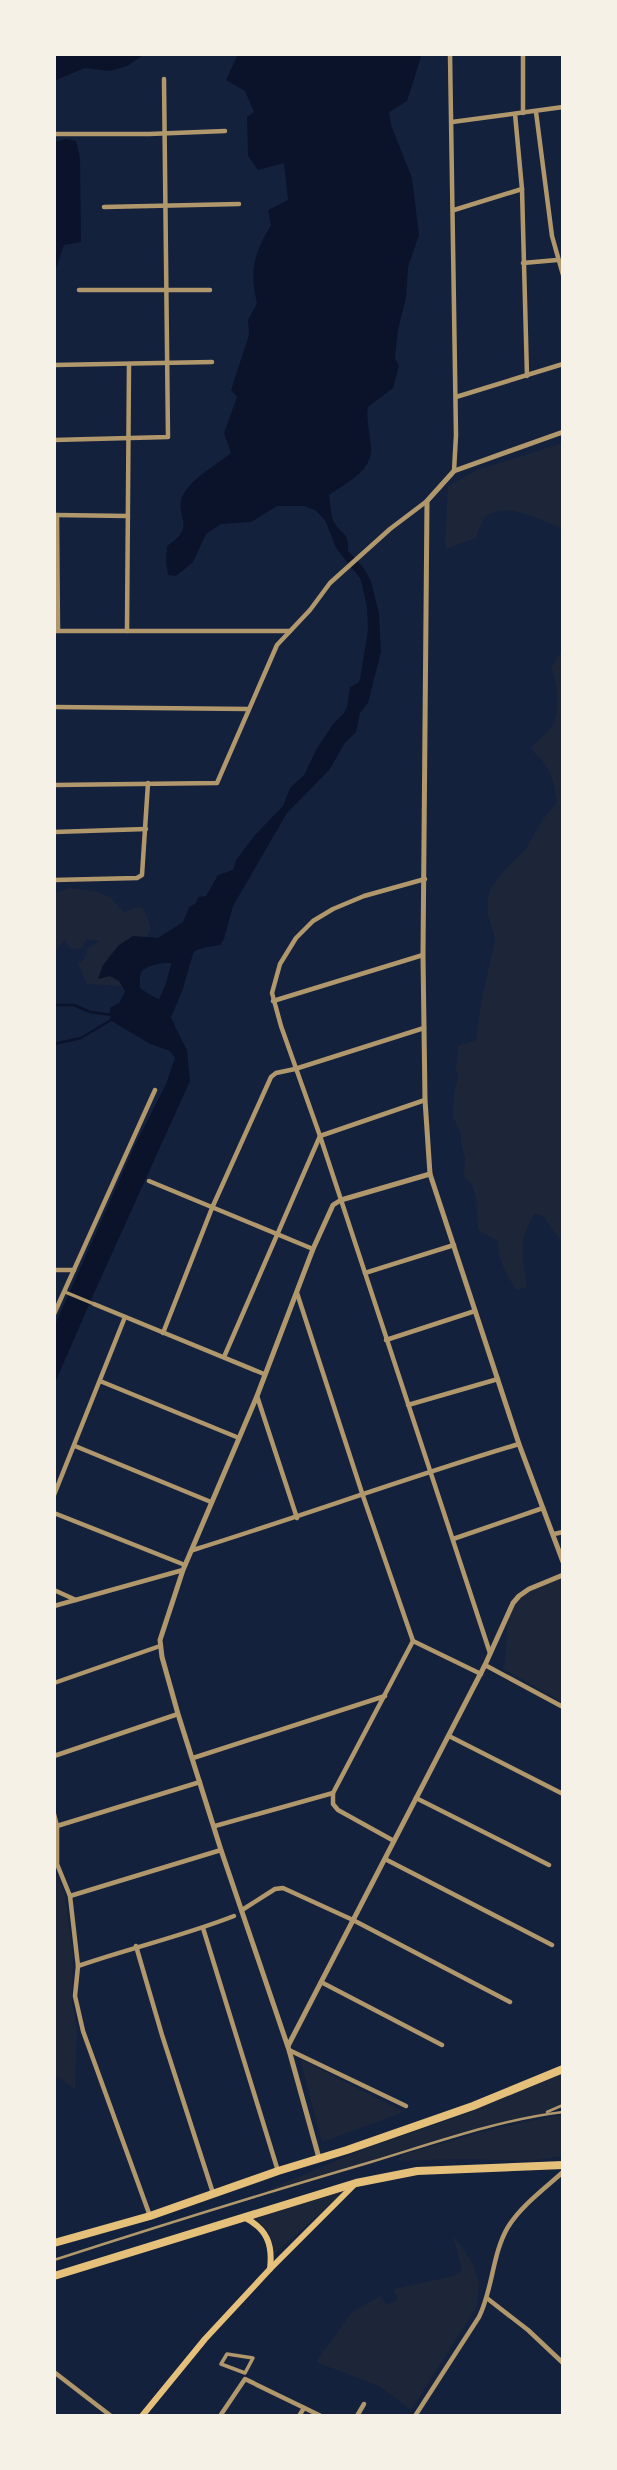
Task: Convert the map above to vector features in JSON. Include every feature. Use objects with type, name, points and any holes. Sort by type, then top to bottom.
[{"type":"highway","points":[[54,2243],[150,2216],[473,2106],[563,2069]]},
{"type":"highway","points":[[54,2276],[356,2183],[417,2171],[563,2165]]},
{"type":"main road","points":[[142,2416],[195,2349],[356,2183]]},
{"type":"main road","points":[[244,2217],[267,2234],[271,2248],[270,2269]]},
{"type":"street","points":[[450,54],[456,397],[454,471]]},
{"type":"street","points":[[523,54],[523,113]]},
{"type":"street","points":[[54,440],[168,437],[164,79]]},
{"type":"street","points":[[452,122],[563,107]]},
{"type":"street","points":[[536,112],[544,186],[563,275]]},
{"type":"street","points":[[515,114],[522,189],[527,376]]},
{"type":"street","points":[[54,134],[225,131]]},
{"type":"street","points":[[454,210],[522,189]]},
{"type":"street","points":[[104,206],[239,204]]},
{"type":"street","points":[[523,263],[558,260]]},
{"type":"street","points":[[79,290],[210,290]]},
{"type":"street","points":[[54,365],[212,362]]},
{"type":"street","points":[[127,631],[129,364]]},
{"type":"street","points":[[456,397],[563,364]]},
{"type":"street","points":[[54,785],[213,784],[219,780],[277,645],[339,576],[390,529],[427,501],[454,471],[563,432]]},
{"type":"street","points":[[427,501],[424,1028],[429,1174],[519,1444],[563,1562]]},
{"type":"street","points":[[128,516],[56,515],[56,631],[290,631]]},
{"type":"street","points":[[54,707],[248,709]]},
{"type":"street","points":[[54,880],[140,877],[144,867],[148,783]]},
{"type":"street","points":[[54,832],[146,829]]},
{"type":"street","points":[[425,879],[364,897],[313,920],[296,938],[280,964],[272,993],[491,1654]]},
{"type":"street","points":[[273,1001],[424,955]]},
{"type":"street","points":[[163,1333],[212,1209],[271,1077],[276,1073],[424,1028]]},
{"type":"street","points":[[54,1314],[155,1090]]},
{"type":"street","points":[[224,1357],[320,1136],[425,1100]]},
{"type":"street","points":[[319,2158],[289,2048],[221,1850],[178,1714],[160,1646],[162,1631],[184,1568],[257,1396],[313,1249],[333,1205],[341,1200],[429,1174]]},
{"type":"street","points":[[149,1181],[313,1249]]},
{"type":"street","points":[[365,1273],[454,1245]]},
{"type":"street","points":[[54,1270],[74,1270]]},
{"type":"street","points":[[65,1292],[264,1374]]},
{"type":"street","points":[[297,1293],[413,1641],[481,1674]]},
{"type":"street","points":[[386,1340],[475,1311]]},
{"type":"street","points":[[54,1495],[125,1317]]},
{"type":"street","points":[[408,1405],[498,1379]]},
{"type":"street","points":[[100,1381],[239,1438]]},
{"type":"street","points":[[257,1396],[297,1518]]},
{"type":"street","points":[[193,1550],[519,1444]]},
{"type":"street","points":[[75,1446],[211,1502]]},
{"type":"street","points":[[453,1539],[543,1508]]},
{"type":"street","points":[[54,1513],[184,1568]]},
{"type":"street","points":[[554,1534],[563,1532]]},
{"type":"street","points":[[54,1606],[184,1568]]},
{"type":"street","points":[[289,2048],[320,1982],[481,1674],[513,1603],[529,1589],[563,1575]]},
{"type":"street","points":[[54,1590],[77,1600]]},
{"type":"street","points":[[394,1841],[338,1810],[333,1804],[333,1793],[413,1641]]},
{"type":"street","points":[[54,1683],[160,1646]]},
{"type":"street","points":[[485,1665],[563,1707]]},
{"type":"street","points":[[193,1758],[385,1696]]},
{"type":"street","points":[[54,1756],[178,1714]]},
{"type":"street","points":[[449,1736],[563,1794]]},
{"type":"street","points":[[57,1826],[200,1782]]},
{"type":"street","points":[[215,1826],[333,1793]]},
{"type":"street","points":[[416,1798],[549,1865]]},
{"type":"street","points":[[54,1814],[57,1826],[57,1864],[70,1896],[78,1966],[75,1996],[83,2031],[150,2216]]},
{"type":"street","points":[[70,1896],[221,1850]]},
{"type":"street","points":[[385,1859],[552,1945]]},
{"type":"street","points":[[243,1910],[279,1887],[353,1920],[510,2002]]},
{"type":"street","points":[[78,1966],[234,1916]]},
{"type":"street","points":[[202,1928],[278,2171]]},
{"type":"street","points":[[136,1947],[213,2193]]},
{"type":"street","points":[[320,1982],[442,2045]]},
{"type":"street","points":[[289,2048],[406,2106]]},
{"type":"street","points":[[415,2416],[488,2300],[501,2243],[508,2228],[529,2203],[563,2172]]},
{"type":"street","points":[[488,2300],[528,2330],[563,2363]]},
{"type":"street","points":[[227,2354],[253,2358],[245,2373],[221,2364],[227,2354]]},
{"type":"street","points":[[54,2372],[111,2416]]},
{"type":"street","points":[[220,2416],[245,2379],[321,2416]]},
{"type":"street","points":[[357,2416],[364,2404]]},
{"type":"street","points":[[299,2416],[304,2408]]},
{"type":"lane","points":[[541,2115],[563,2105]]},
{"type":"lane","points":[[54,2259],[459,2136],[563,2112]]},
{"type":"shaded area","points":[[54,54],[145,54],[127,66],[110,71],[85,68],[54,81]]},
{"type":"shaded area","points":[[238,54],[418,54],[421,57],[407,101],[389,112],[391,125],[412,178],[419,235],[408,267],[406,298],[398,330],[395,358],[399,366],[393,388],[368,407],[371,447],[368,463],[357,476],[329,495],[333,519],[347,538],[348,551],[363,567],[371,581],[379,614],[381,652],[368,703],[360,713],[356,732],[344,744],[330,769],[287,813],[233,906],[220,945],[195,951],[182,974],[176,965],[168,963],[153,965],[141,973],[140,988],[170,1010],[170,1017],[187,1050],[190,1081],[54,1385],[54,1327],[135,1145],[166,1084],[175,1058],[170,1051],[150,1044],[110,1020],[110,1008],[120,1002],[125,991],[119,981],[110,976],[98,979],[103,965],[119,945],[133,936],[158,938],[183,922],[189,907],[196,903],[198,897],[206,896],[218,875],[233,870],[236,860],[255,835],[283,806],[290,788],[304,775],[316,750],[333,724],[344,713],[350,687],[360,679],[368,630],[367,607],[360,578],[336,548],[325,520],[315,510],[304,506],[277,506],[251,522],[221,524],[206,534],[193,562],[176,576],[168,575],[167,546],[182,532],[180,508],[184,493],[199,476],[231,453],[224,433],[237,397],[231,390],[249,335],[248,320],[257,303],[253,271],[271,225],[268,210],[288,200],[284,163],[258,170],[248,156],[247,117],[254,112],[245,91],[226,80]]},
{"type":"shaded area","points":[[66,139],[76,141],[80,157],[81,242],[64,245],[54,274],[54,142]]},
{"type":"shaded area","points":[[563,443],[563,530],[524,514],[502,511],[485,518],[476,538],[445,549],[448,486],[477,470]]},
{"type":"shaded area","points":[[563,648],[563,1243],[542,1215],[535,1214],[524,1240],[523,1258],[527,1287],[517,1290],[503,1267],[498,1241],[478,1230],[477,1204],[473,1187],[464,1176],[465,1158],[461,1133],[453,1117],[454,1096],[458,1075],[458,1046],[476,1040],[495,939],[488,915],[491,888],[526,849],[541,822],[557,802],[549,771],[531,748],[554,723],[557,699],[551,668]]},
{"type":"shaded area","points":[[70,888],[98,892],[111,898],[124,913],[142,907],[147,916],[151,929],[146,937],[130,940],[116,949],[99,979],[109,975],[122,986],[87,984],[78,964],[86,957],[88,948],[100,941],[87,939],[80,949],[70,948],[65,940],[54,952],[54,893]]},
{"type":"shaded area","points":[[563,1577],[563,1703],[504,1669],[510,1602],[528,1591]]},
{"type":"shaded area","points":[[54,1868],[65,1896],[73,1955],[72,2003],[77,2027],[75,2089],[54,2075]]},
{"type":"shaded area","points":[[300,2059],[404,2112],[322,2142]]},
{"type":"shaded area","points":[[563,2074],[563,2106],[541,2115],[445,2140],[249,2198],[364,2149],[457,2117]]},
{"type":"shaded area","points":[[563,2114],[563,2156],[529,2161],[396,2161],[404,2154],[490,2130]]},
{"type":"shaded area","points":[[339,2192],[341,2194],[271,2257],[272,2239],[254,2217]]},
{"type":"shaded area","points":[[453,2235],[472,2262],[479,2282],[477,2306],[411,2410],[379,2386],[316,2362],[351,2313],[380,2296],[386,2305],[398,2299],[393,2289],[455,2276],[462,2271]]},
{"type":"waterway","points":[[166,1027],[161,1018],[185,949]]},
{"type":"waterway","points":[[54,1005],[74,1005],[90,1012],[112,1015]]},
{"type":"waterway","points":[[54,1044],[81,1038],[111,1020]]}]
